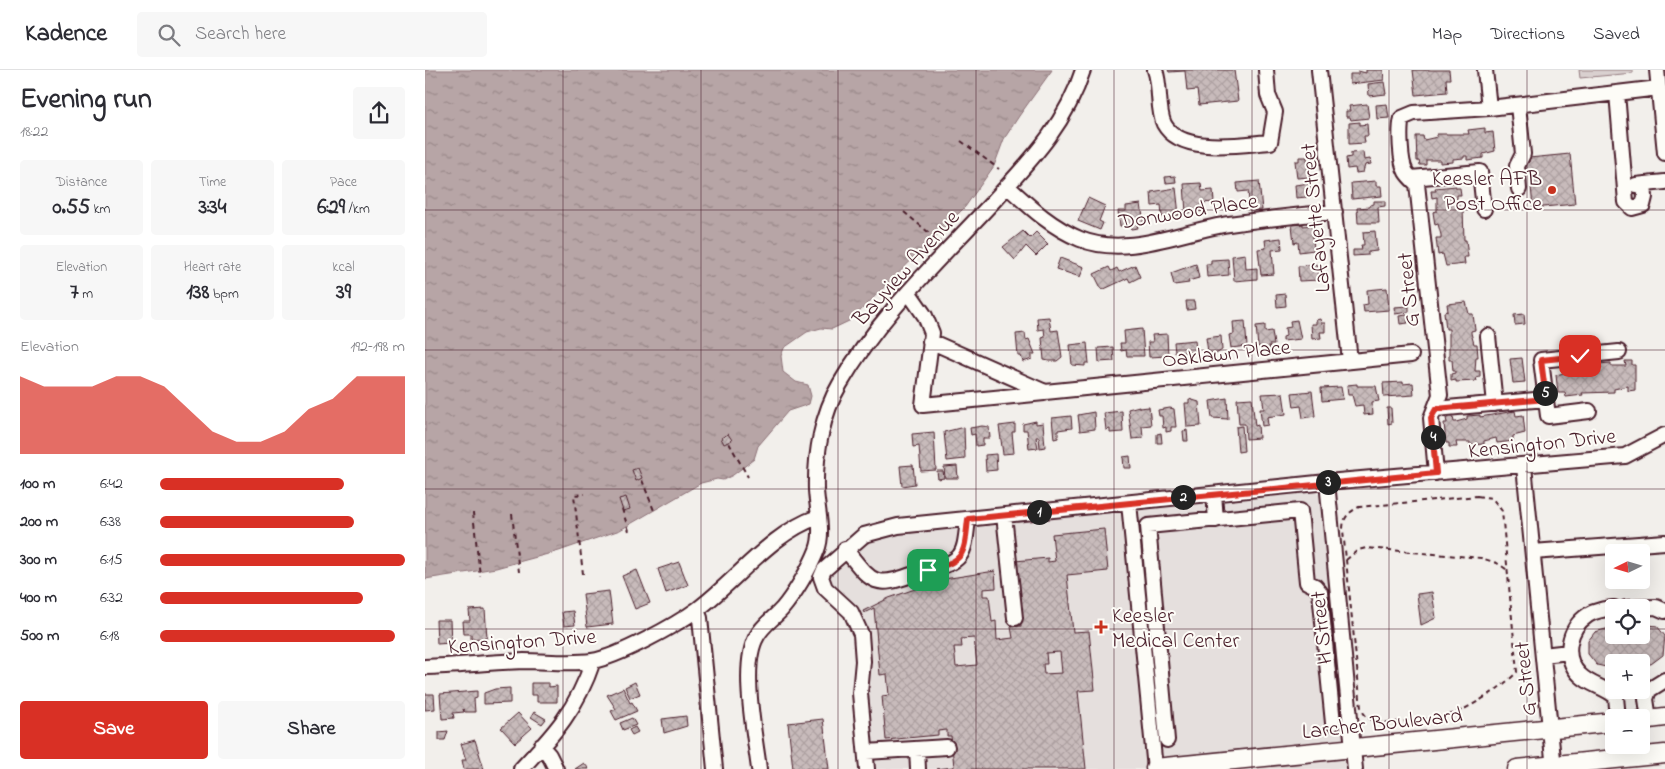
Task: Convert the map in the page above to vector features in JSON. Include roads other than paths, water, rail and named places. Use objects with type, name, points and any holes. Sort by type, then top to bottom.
[{"type":"main road","name":"Larcher Boulevard","points":[[1155,768],[1605,723]]},
{"type":"main road","points":[[1517,769],[1554,767],[1665,754]]},
{"type":"street","name":"Bayview Avenue","points":[[759,769],[749,674],[750,655],[756,636],[795,592],[817,551],[819,533],[817,458],[821,432],[838,386],[882,321],[1031,162],[1058,125],[1083,70]]},
{"type":"street","points":[[1155,70],[1163,123],[1175,137],[1217,147],[1270,142],[1275,112],[1268,95],[1266,70]]},
{"type":"street","name":"Lafayette Street","points":[[1319,70],[1350,361]]},
{"type":"street","points":[[1485,70],[1489,108],[1659,88]]},
{"type":"street","points":[[1657,70],[1665,153]]},
{"type":"street","points":[[1617,93],[1626,202],[1632,208],[1637,208],[1644,201],[1644,184]]},
{"type":"street","points":[[1518,104],[1523,154],[1517,166],[1519,189]]},
{"type":"street","name":"G Street","points":[[1436,473],[1431,418],[1440,395],[1417,184],[1404,166],[1399,127],[1402,118],[1414,113],[1489,108]]},
{"type":"street","points":[[1411,178],[1480,172],[1484,209]]},
{"type":"street","points":[[1625,186],[1665,182]]},
{"type":"street","name":"Donwood Place","points":[[1007,186],[1051,225],[1081,240],[1102,244],[1153,241],[1228,224],[1335,212]]},
{"type":"street","name":"Oaklawn Place","points":[[909,293],[930,326],[923,405],[1411,355]]},
{"type":"street","points":[[1488,336],[1495,404]]},
{"type":"street","name":"Oaklawn Place","points":[[930,341],[1045,392]]},
{"type":"street","points":[[1589,412],[1548,416],[1541,360],[1619,352]]},
{"type":"street","points":[[1436,409],[1546,399]]},
{"type":"street","name":"Kensington Drive","points":[[866,752],[860,693],[863,662],[861,634],[851,612],[825,588],[821,577],[824,570],[845,549],[864,535],[876,530],[1327,482],[1625,456],[1665,435]]},
{"type":"street","name":"G Street","points":[[1524,466],[1554,767]]},
{"type":"street","name":"H Street","points":[[1327,482],[1355,769]]},
{"type":"street","points":[[1214,494],[1216,520]]},
{"type":"street","points":[[1129,503],[1155,768]]},
{"type":"street","points":[[1167,740],[1148,526],[1300,511],[1307,582],[1315,586],[1320,592],[1333,723]]},
{"type":"street","points":[[1004,515],[1015,618]]},
{"type":"street","name":"Kensington Drive","points":[[425,667],[522,661],[593,661],[634,645],[697,610],[779,539],[806,522],[818,518]]},
{"type":"street","points":[[928,570],[956,561],[963,552],[968,519]]},
{"type":"street","points":[[1533,552],[1665,542]]},
{"type":"street","points":[[845,549],[862,570],[879,582],[890,583],[911,575]]},
{"type":"street","points":[[1138,599],[1155,598]]},
{"type":"street","points":[[1321,604],[1339,602]]},
{"type":"street","points":[[1650,607],[1665,611]]},
{"type":"street","points":[[1605,609],[1580,621],[1570,641],[1569,652],[1573,665],[1579,674],[1616,697],[1617,709]]},
{"type":"street","points":[[697,610],[700,618],[715,769]]},
{"type":"street","points":[[1543,655],[1569,652]]},
{"type":"street","points":[[521,769],[556,732],[585,684],[593,661]]},
{"type":"street","points":[[1329,676],[1345,674]]},
{"type":"street","points":[[1652,719],[1647,699],[1649,690],[1665,680]]},
{"type":"street","points":[[541,746],[549,755],[556,769]]},
{"type":"street","points":[[867,769],[866,752],[947,747]]},
{"type":"street","points":[[917,749],[918,769]]},
{"type":"water","points":[[425,70],[1052,70],[1004,139],[994,166],[965,207],[851,320],[832,329],[821,328],[807,332],[784,348],[781,356],[783,372],[796,382],[808,385],[811,396],[809,404],[788,411],[758,446],[754,459],[733,475],[723,480],[717,479],[701,483],[620,530],[559,551],[496,568],[425,579]]},
{"type":"place","name":"Keesler AFB Post Office","points":[[1552,190]]},
{"type":"place","name":"Keesler Medical Center","points":[[1101,627]]}]
